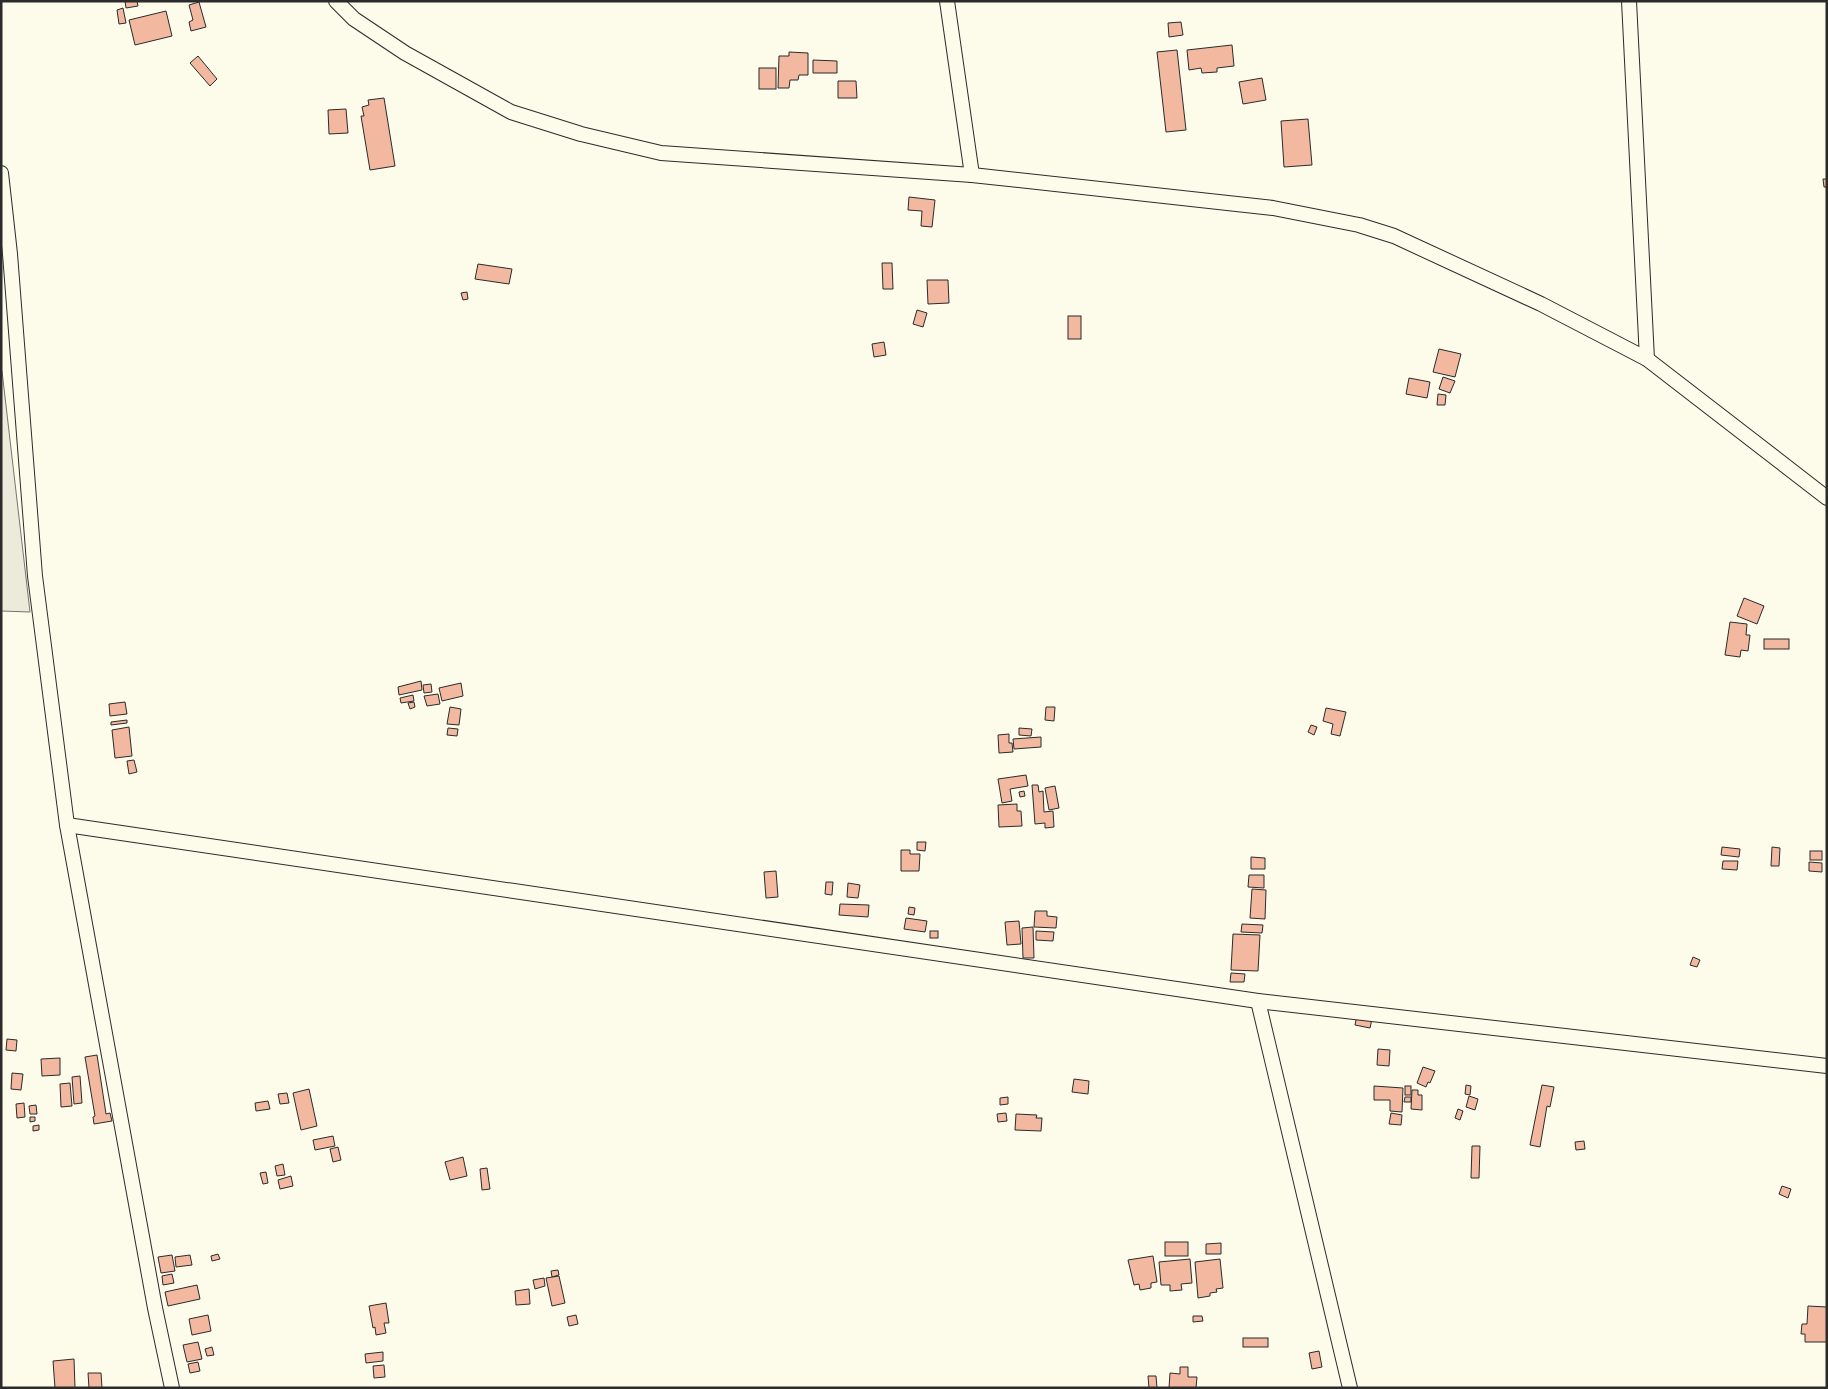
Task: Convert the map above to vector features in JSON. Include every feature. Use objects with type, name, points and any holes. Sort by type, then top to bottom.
[{"type":"street","points":[[336,1],[354,19],[406,53],[511,112],[581,134],[661,153],[972,175],[1273,208],[1359,226],[1394,236],[1541,304],[1647,359],[1827,498]]},
{"type":"street","points":[[947,1],[972,175]]},
{"type":"street","points":[[1629,1],[1647,359]]},
{"type":"street","points":[[1,173],[10,254],[35,576],[67,825],[155,1308],[172,1388]]},
{"type":"street","points":[[67,825],[1258,1001],[1827,1066]]},
{"type":"street","points":[[1258,1001],[1350,1388]]},
{"type":"shaded area","points":[[2,371],[30,612],[1,611]]},
{"type":"building","points":[[125,1],[137,1],[138,6],[126,8]]},
{"type":"building","points":[[199,2],[206,27],[191,31],[189,22],[193,20],[189,5]]},
{"type":"building","points":[[123,8],[126,23],[119,24],[117,10]]},
{"type":"building","points":[[166,11],[172,36],[135,45],[129,20]]},
{"type":"building","points":[[1181,22],[1183,35],[1169,37],[1168,23]]},
{"type":"building","points":[[1232,45],[1234,66],[1217,68],[1217,72],[1202,73],[1201,68],[1189,70],[1187,50]]},
{"type":"building","points":[[1177,50],[1186,130],[1166,132],[1157,52]]},
{"type":"building","points":[[789,52],[808,53],[808,75],[799,75],[798,80],[790,80],[789,88],[778,88],[779,56],[789,56]]},
{"type":"building","points":[[198,56],[217,79],[210,86],[190,63]]},
{"type":"building","points":[[813,60],[837,61],[837,73],[813,73]]},
{"type":"building","points":[[759,68],[776,68],[776,89],[759,89]]},
{"type":"building","points":[[1262,78],[1266,100],[1243,104],[1239,82]]},
{"type":"building","points":[[838,81],[856,81],[857,98],[838,98]]},
{"type":"building","points":[[384,98],[395,166],[370,170],[361,116],[364,116],[362,107],[369,105],[368,100]]},
{"type":"building","points":[[346,109],[348,133],[329,134],[328,110]]},
{"type":"building","points":[[1308,119],[1312,165],[1284,167],[1281,121]]},
{"type":"building","points":[[1823,179],[1827,179],[1827,187],[1824,187]]},
{"type":"building","points":[[909,197],[935,200],[932,227],[921,226],[922,211],[908,210]]},
{"type":"building","points":[[882,263],[892,263],[893,289],[883,289]]},
{"type":"building","points":[[478,264],[512,269],[509,284],[475,279]]},
{"type":"building","points":[[927,280],[948,280],[949,303],[928,304]]},
{"type":"building","points":[[467,292],[468,299],[463,300],[461,293]]},
{"type":"building","points":[[917,310],[927,313],[923,327],[913,324]]},
{"type":"building","points":[[1068,316],[1081,316],[1081,339],[1068,339]]},
{"type":"building","points":[[884,342],[886,355],[874,357],[872,344]]},
{"type":"building","points":[[1439,349],[1461,354],[1455,377],[1433,372]]},
{"type":"building","points":[[1443,377],[1455,381],[1450,393],[1439,389]]},
{"type":"building","points":[[1409,378],[1430,382],[1427,398],[1406,394]]},
{"type":"building","points":[[1438,394],[1446,395],[1445,405],[1437,405]]},
{"type":"building","points":[[1744,598],[1764,606],[1757,624],[1737,616]]},
{"type":"building","points":[[1730,622],[1747,624],[1746,635],[1750,635],[1748,651],[1741,650],[1740,657],[1725,655]]},
{"type":"building","points":[[1764,639],[1789,639],[1789,649],[1764,649]]},
{"type":"building","points":[[421,681],[422,690],[399,695],[398,687]]},
{"type":"building","points":[[461,683],[463,696],[442,701],[439,688]]},
{"type":"building","points":[[431,684],[432,692],[424,693],[423,685]]},
{"type":"building","points":[[438,694],[440,704],[427,706],[424,696]]},
{"type":"building","points":[[413,695],[414,701],[401,703],[400,698]]},
{"type":"building","points":[[125,702],[127,714],[110,716],[109,704]]},
{"type":"building","points":[[414,702],[415,707],[410,709],[408,703]]},
{"type":"building","points":[[450,707],[461,709],[459,725],[447,724]]},
{"type":"building","points":[[1046,707],[1055,707],[1054,721],[1045,720]]},
{"type":"building","points":[[1326,708],[1346,712],[1340,736],[1331,734],[1333,724],[1323,721]]},
{"type":"building","points":[[127,720],[127,723],[111,725],[111,722]]},
{"type":"building","points":[[1311,725],[1317,727],[1314,735],[1308,732]]},
{"type":"building","points":[[129,727],[132,756],[115,758],[112,730]]},
{"type":"building","points":[[448,728],[458,729],[457,736],[447,735]]},
{"type":"building","points":[[1019,728],[1032,729],[1031,736],[1019,735]]},
{"type":"building","points":[[1009,734],[1009,743],[1012,743],[1013,752],[999,753],[998,735]]},
{"type":"building","points":[[1041,737],[1041,747],[1014,749],[1013,739]]},
{"type":"building","points":[[134,760],[137,772],[129,774],[127,761]]},
{"type":"building","points":[[1026,775],[1028,786],[1010,789],[1012,801],[1002,803],[998,779]]},
{"type":"building","points":[[1032,785],[1038,785],[1039,792],[1043,791],[1044,812],[1053,811],[1054,827],[1045,828],[1045,823],[1035,824]]},
{"type":"building","points":[[1055,786],[1059,808],[1049,810],[1045,788]]},
{"type":"building","points":[[1024,791],[1025,796],[1020,797],[1019,792]]},
{"type":"building","points":[[1017,804],[1017,811],[1021,811],[1022,826],[999,827],[998,805]]},
{"type":"building","points":[[917,842],[926,842],[925,851],[917,850]]},
{"type":"building","points":[[1722,847],[1740,849],[1739,857],[1721,855]]},
{"type":"building","points":[[1772,847],[1780,848],[1779,866],[1771,866]]},
{"type":"building","points":[[901,850],[910,850],[910,854],[920,854],[919,871],[901,871]]},
{"type":"building","points":[[1810,851],[1822,851],[1822,860],[1810,860]]},
{"type":"building","points":[[1251,857],[1265,858],[1265,869],[1251,869]]},
{"type":"building","points":[[1723,861],[1738,861],[1737,870],[1722,869]]},
{"type":"building","points":[[1809,862],[1822,863],[1822,872],[1809,871]]},
{"type":"building","points":[[776,871],[778,897],[766,898],[764,872]]},
{"type":"building","points":[[1249,875],[1264,875],[1264,888],[1248,887]]},
{"type":"building","points":[[826,882],[833,882],[832,895],[825,894]]},
{"type":"building","points":[[848,883],[860,885],[858,898],[847,897]]},
{"type":"building","points":[[1252,889],[1266,890],[1265,919],[1250,918]]},
{"type":"building","points":[[840,904],[869,905],[868,917],[839,915]]},
{"type":"building","points":[[909,907],[915,908],[914,915],[908,914]]},
{"type":"building","points":[[1035,911],[1047,911],[1047,916],[1057,917],[1056,928],[1034,927]]},
{"type":"building","points":[[906,918],[927,921],[925,932],[904,929]]},
{"type":"building","points":[[1019,921],[1021,944],[1007,945],[1005,922]]},
{"type":"building","points":[[1242,924],[1263,925],[1262,933],[1241,932]]},
{"type":"building","points":[[1033,927],[1034,958],[1023,958],[1022,928]]},
{"type":"building","points":[[930,931],[938,931],[938,938],[930,938]]},
{"type":"building","points":[[1036,931],[1054,932],[1053,941],[1036,940]]},
{"type":"building","points":[[1233,934],[1260,935],[1258,971],[1231,970]]},
{"type":"building","points":[[1693,957],[1700,960],[1697,967],[1690,965]]},
{"type":"building","points":[[1231,973],[1245,974],[1244,982],[1230,982]]},
{"type":"building","points":[[1357,1015],[1372,1019],[1370,1028],[1355,1025]]},
{"type":"building","points":[[7,1039],[17,1040],[16,1051],[6,1050]]},
{"type":"building","points":[[1378,1049],[1390,1050],[1389,1066],[1377,1065]]},
{"type":"building","points":[[97,1055],[106,1114],[110,1113],[112,1121],[94,1124],[93,1117],[95,1116],[85,1057]]},
{"type":"building","points":[[60,1058],[60,1075],[42,1076],[41,1059]]},
{"type":"building","points":[[1423,1067],[1435,1071],[1430,1083],[1428,1082],[1426,1087],[1417,1083]]},
{"type":"building","points":[[12,1073],[23,1074],[21,1090],[11,1089]]},
{"type":"building","points":[[80,1076],[82,1103],[74,1104],[72,1077]]},
{"type":"building","points":[[1074,1079],[1089,1081],[1088,1094],[1072,1092]]},
{"type":"building","points":[[70,1083],[72,1106],[61,1107],[60,1084]]},
{"type":"building","points":[[1466,1085],[1471,1086],[1470,1095],[1465,1094]]},
{"type":"building","points":[[1542,1085],[1554,1087],[1550,1107],[1547,1106],[1540,1147],[1530,1145]]},
{"type":"building","points":[[1374,1086],[1403,1088],[1402,1112],[1390,1111],[1390,1100],[1374,1100]]},
{"type":"building","points":[[1405,1086],[1411,1086],[1411,1095],[1405,1095]]},
{"type":"building","points":[[309,1089],[317,1126],[301,1130],[293,1093]]},
{"type":"building","points":[[1412,1090],[1418,1090],[1418,1095],[1422,1095],[1422,1110],[1411,1109]]},
{"type":"building","points":[[287,1093],[289,1103],[280,1104],[278,1094]]},
{"type":"building","points":[[1469,1096],[1478,1099],[1475,1110],[1466,1107]]},
{"type":"building","points":[[1008,1097],[1008,1104],[1000,1105],[1000,1098]]},
{"type":"building","points":[[1405,1097],[1411,1097],[1411,1102],[1404,1102]]},
{"type":"building","points":[[268,1101],[270,1109],[256,1111],[255,1103]]},
{"type":"building","points":[[24,1103],[25,1117],[17,1118],[16,1104]]},
{"type":"building","points":[[36,1105],[37,1114],[30,1114],[29,1106]]},
{"type":"building","points":[[1458,1109],[1463,1111],[1460,1120],[1455,1118]]},
{"type":"building","points":[[1006,1113],[1007,1121],[998,1122],[997,1114]]},
{"type":"building","points":[[1391,1113],[1402,1115],[1401,1125],[1389,1124]]},
{"type":"building","points":[[1016,1114],[1037,1115],[1036,1118],[1042,1118],[1041,1131],[1015,1130]]},
{"type":"building","points":[[30,1117],[35,1117],[35,1121],[30,1122]]},
{"type":"building","points":[[39,1125],[39,1130],[33,1131],[33,1126]]},
{"type":"building","points":[[333,1136],[335,1146],[315,1150],[313,1140]]},
{"type":"building","points":[[1584,1141],[1585,1149],[1576,1150],[1575,1142]]},
{"type":"building","points":[[1472,1146],[1480,1146],[1479,1178],[1471,1178]]},
{"type":"building","points":[[338,1147],[341,1160],[333,1162],[330,1149]]},
{"type":"building","points":[[463,1157],[467,1176],[450,1180],[445,1162]]},
{"type":"building","points":[[283,1164],[285,1175],[277,1176],[275,1166]]},
{"type":"building","points":[[487,1168],[490,1189],[482,1190],[480,1169]]},
{"type":"building","points":[[266,1172],[268,1183],[263,1184],[260,1173]]},
{"type":"building","points":[[291,1176],[293,1186],[280,1189],[278,1180]]},
{"type":"building","points":[[1782,1186],[1791,1189],[1788,1198],[1779,1194]]},
{"type":"building","points":[[1165,1242],[1188,1242],[1188,1256],[1165,1256]]},
{"type":"building","points":[[1221,1243],[1221,1254],[1206,1254],[1206,1244]]},
{"type":"building","points":[[218,1254],[220,1259],[212,1261],[211,1256]]},
{"type":"building","points":[[172,1255],[175,1271],[161,1273],[158,1257]]},
{"type":"building","points":[[190,1255],[192,1265],[176,1267],[175,1257]]},
{"type":"building","points":[[1153,1256],[1157,1282],[1151,1283],[1151,1288],[1140,1290],[1139,1284],[1134,1285],[1128,1260]]},
{"type":"building","points":[[1190,1259],[1192,1283],[1181,1284],[1182,1290],[1170,1291],[1170,1285],[1161,1285],[1159,1262]]},
{"type":"building","points":[[1220,1259],[1223,1288],[1216,1289],[1217,1292],[1210,1293],[1210,1296],[1198,1298],[1195,1262]]},
{"type":"building","points":[[558,1270],[559,1275],[552,1277],[551,1271]]},
{"type":"building","points":[[172,1274],[174,1283],[163,1285],[162,1276]]},
{"type":"building","points":[[559,1276],[565,1303],[552,1306],[546,1278]]},
{"type":"building","points":[[544,1278],[545,1286],[535,1289],[533,1280]]},
{"type":"building","points":[[197,1285],[200,1299],[168,1306],[165,1292]]},
{"type":"building","points":[[529,1289],[530,1304],[516,1305],[515,1291]]},
{"type":"building","points":[[386,1303],[389,1323],[384,1323],[386,1333],[376,1335],[369,1306]]},
{"type":"building","points":[[1808,1306],[1827,1307],[1827,1342],[1805,1342],[1805,1334],[1801,1334],[1802,1324],[1807,1324]]},
{"type":"building","points":[[208,1315],[211,1331],[192,1335],[189,1319]]},
{"type":"building","points":[[576,1315],[578,1324],[569,1326],[567,1317]]},
{"type":"building","points":[[1193,1316],[1202,1316],[1203,1321],[1193,1322]]},
{"type":"building","points":[[1243,1338],[1268,1338],[1268,1347],[1243,1347]]},
{"type":"building","points":[[198,1342],[202,1359],[187,1362],[183,1345]]},
{"type":"building","points":[[212,1347],[214,1355],[207,1356],[205,1349]]},
{"type":"building","points":[[1319,1351],[1322,1367],[1312,1369],[1309,1353]]},
{"type":"building","points":[[383,1352],[383,1361],[366,1363],[365,1354]]},
{"type":"building","points":[[74,1359],[75,1388],[55,1388],[53,1361]]},
{"type":"building","points":[[198,1362],[200,1371],[190,1373],[188,1364]]},
{"type":"building","points":[[384,1365],[385,1377],[374,1378],[373,1366]]},
{"type":"building","points":[[1180,1367],[1188,1367],[1188,1377],[1197,1377],[1196,1388],[1169,1388],[1170,1373],[1180,1374]]},
{"type":"building","points":[[88,1373],[101,1373],[102,1388],[89,1388]]},
{"type":"building","points":[[1148,1376],[1156,1376],[1157,1388],[1149,1388]]}]
